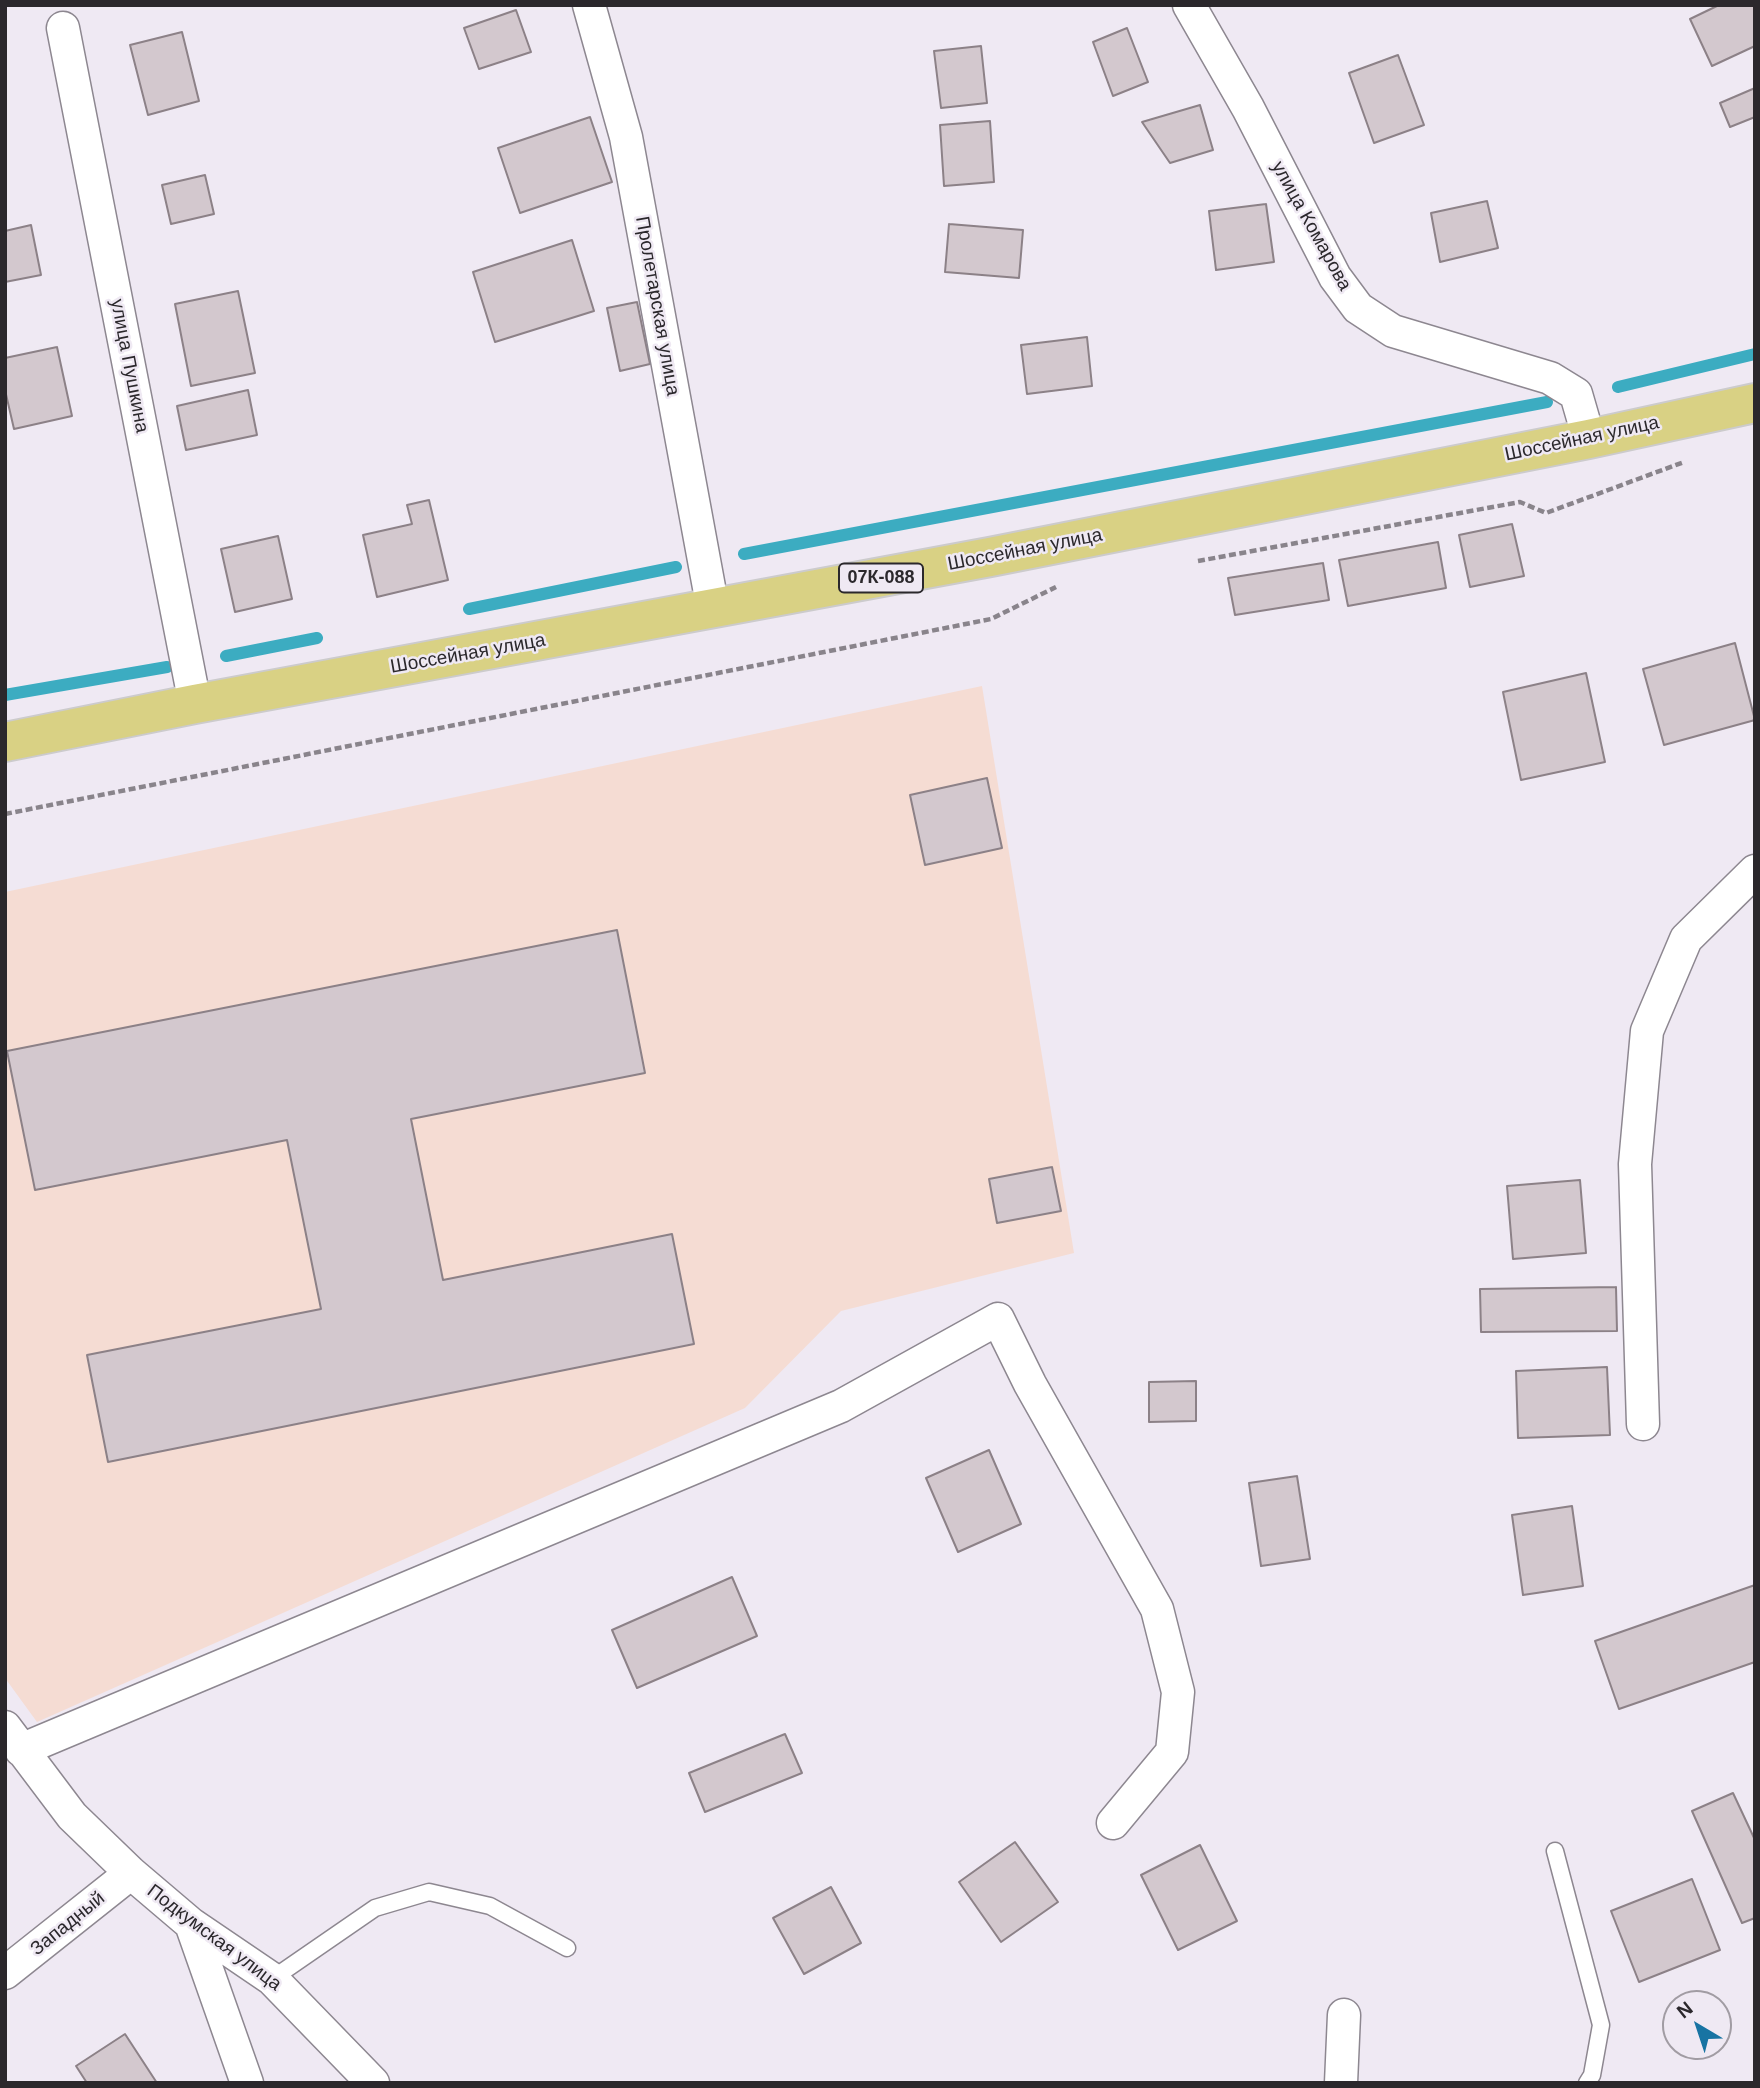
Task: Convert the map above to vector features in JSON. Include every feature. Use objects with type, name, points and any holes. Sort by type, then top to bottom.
[{"type":"main road","name":"Шоссейная улица","points":[[5,742],[195,704],[990,557],[1589,439],[1755,403]]},
{"type":"street","name":"Пролетарская улица","points":[[589,5],[626,137],[713,609]]},
{"type":"street","name":"улица Комарова","points":[[1189,5],[1248,108],[1335,277],[1358,308],[1393,331],[1550,378],[1576,394],[1589,439]]},
{"type":"street","name":"улица Пушкина","points":[[63,28],[195,704]]},
{"type":"street","points":[[1643,1424],[1635,1164],[1647,1031],[1686,939],[1755,871]]},
{"type":"street","points":[[13,1738],[841,1406],[998,1319],[1030,1384],[1157,1609],[1178,1692],[1172,1752],[1113,1823]]},
{"type":"street","name":"Подкумская улица","points":[[13,1738],[72,1816],[131,1873],[191,1924],[272,1979],[373,2083]]},
{"type":"street","name":"Западный","points":[[5,1973],[131,1873]]},
{"type":"street","points":[[191,1924],[247,2083]]},
{"type":"street","points":[[1341,2083],[1343,2015]]},
{"type":"lane","points":[[1555,1851],[1601,2025],[1592,2075],[1587,2083]]},
{"type":"lane","points":[[272,1979],[376,1908],[429,1892],[490,1906],[567,1948]]},
{"type":"path","points":[[1195,561],[1520,502],[1546,513],[1695,458]]},
{"type":"path","points":[[5,814],[991,620],[1059,586]]},
{"type":"shaded area","points":[[982,686],[1074,1253],[841,1311],[745,1408],[37,1722],[5,1678],[5,892]]},
{"type":"building","points":[[1719,5],[1755,5],[1755,46],[1712,66],[1690,19]]},
{"type":"building","points":[[516,10],[531,52],[479,69],[464,28]]},
{"type":"building","points":[[1127,28],[1148,82],[1113,96],[1093,42]]},
{"type":"building","points":[[182,32],[199,101],[148,115],[130,45]]},
{"type":"building","points":[[981,46],[987,103],[941,108],[934,51]]},
{"type":"building","points":[[1398,55],[1424,125],[1374,143],[1349,73]]},
{"type":"building","points":[[1755,88],[1755,117],[1730,127],[1720,103]]},
{"type":"building","points":[[1200,105],[1213,150],[1170,163],[1142,122]]},
{"type":"building","points":[[590,117],[612,182],[520,213],[498,148]]},
{"type":"building","points":[[990,121],[994,182],[944,186],[940,125]]},
{"type":"building","points":[[205,175],[214,214],[171,224],[162,185]]},
{"type":"building","points":[[1487,201],[1498,248],[1440,262],[1431,213]]},
{"type":"building","points":[[1266,204],[1274,262],[1216,270],[1209,211]]},
{"type":"building","points":[[949,224],[1023,230],[1019,278],[945,272]]},
{"type":"building","points":[[31,225],[41,275],[5,282],[5,231]]},
{"type":"building","points":[[572,240],[594,311],[495,342],[473,272]]},
{"type":"building","points":[[238,291],[255,373],[191,386],[175,304]]},
{"type":"building","points":[[637,302],[650,364],[620,371],[607,308]]},
{"type":"building","points":[[1087,337],[1092,386],[1027,394],[1021,345]]},
{"type":"building","points":[[57,347],[72,416],[14,429],[5,390],[5,358]]},
{"type":"building","points":[[248,390],[257,435],[186,450],[177,406]]},
{"type":"building","points":[[429,500],[448,580],[377,597],[363,535],[412,524],[407,505]]},
{"type":"building","points":[[1512,524],[1524,576],[1470,587],[1459,535]]},
{"type":"building","points":[[278,536],[292,599],[235,612],[221,549]]},
{"type":"building","points":[[1438,542],[1446,588],[1348,606],[1339,560]]},
{"type":"building","points":[[1323,563],[1329,600],[1235,615],[1228,578]]},
{"type":"building","points":[[1735,643],[1755,720],[1664,745],[1643,669]]},
{"type":"building","points":[[1586,673],[1605,762],[1521,780],[1503,692]]},
{"type":"building","points":[[987,778],[1002,848],[925,865],[910,795]]},
{"type":"building","points":[[617,930],[645,1073],[411,1119],[443,1280],[672,1234],[694,1344],[108,1462],[87,1355],[321,1309],[287,1140],[35,1190],[7,1051]]},
{"type":"building","points":[[1052,1167],[1061,1211],[997,1223],[989,1179]]},
{"type":"building","points":[[1580,1180],[1586,1253],[1513,1259],[1507,1186]]},
{"type":"building","points":[[1616,1287],[1617,1331],[1481,1332],[1480,1289]]},
{"type":"building","points":[[1607,1367],[1610,1435],[1518,1438],[1516,1371]]},
{"type":"building","points":[[1196,1381],[1196,1421],[1149,1422],[1149,1382]]},
{"type":"building","points":[[989,1450],[1021,1524],[958,1552],[926,1478]]},
{"type":"building","points":[[1297,1476],[1310,1559],[1261,1566],[1249,1483]]},
{"type":"building","points":[[1572,1506],[1583,1586],[1523,1595],[1512,1515]]},
{"type":"building","points":[[732,1577],[757,1636],[637,1688],[612,1630]]},
{"type":"building","points":[[1755,1585],[1755,1662],[1619,1709],[1595,1641]]},
{"type":"building","points":[[785,1734],[802,1773],[705,1812],[689,1773]]},
{"type":"building","points":[[1733,1793],[1755,1840],[1755,1918],[1742,1923],[1692,1811]]},
{"type":"building","points":[[1015,1842],[1058,1902],[1001,1942],[959,1882]]},
{"type":"building","points":[[1200,1845],[1237,1921],[1178,1950],[1141,1875]]},
{"type":"building","points":[[1692,1879],[1720,1950],[1639,1982],[1611,1911]]},
{"type":"building","points":[[831,1887],[861,1943],[804,1974],[773,1918]]},
{"type":"building","points":[[125,2034],[157,2083],[87,2083],[76,2066]]},
{"type":"waterway","points":[[1618,387],[1755,354]]},
{"type":"waterway","points":[[744,554],[1547,402]]},
{"type":"waterway","points":[[469,609],[676,567]]},
{"type":"waterway","points":[[226,656],[317,638]]},
{"type":"waterway","points":[[5,695],[167,667]]}]
